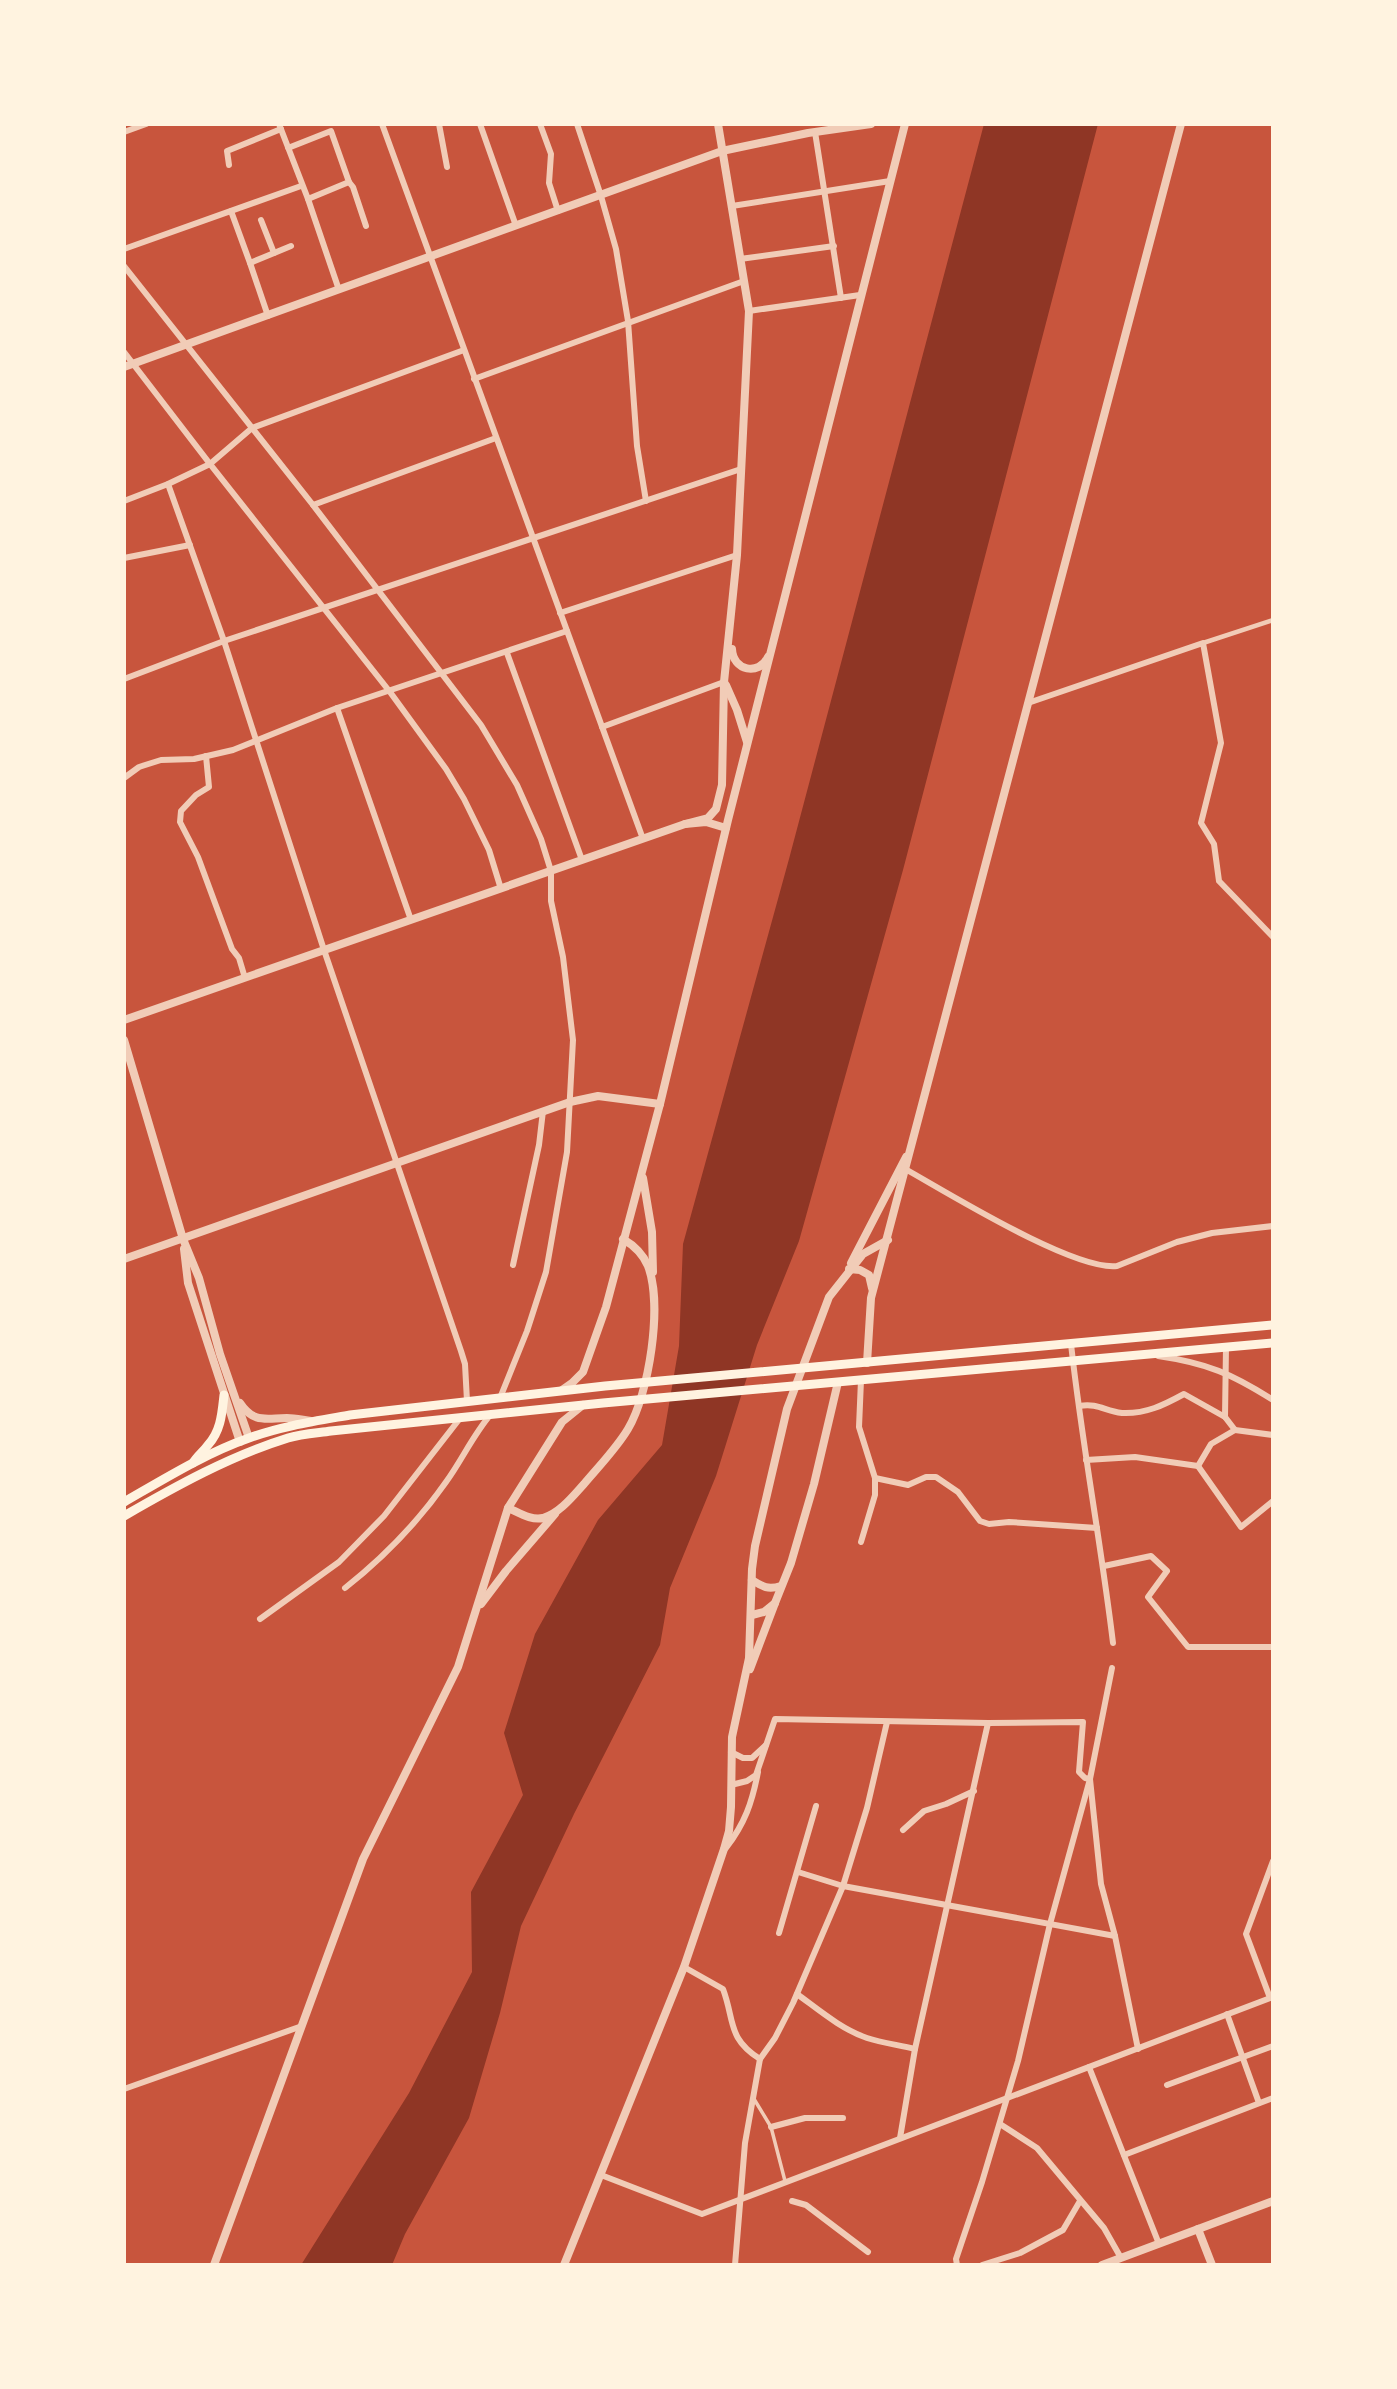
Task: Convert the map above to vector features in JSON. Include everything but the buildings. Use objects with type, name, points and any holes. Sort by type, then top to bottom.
[{"type":"main road","points":[[124,1503],[240,1442],[314,1421],[605,1386],[1273,1325]]},
{"type":"main road","points":[[124,1516],[201,1473],[249,1453],[289,1438],[331,1431],[902,1375],[1273,1343]]},
{"type":"main road","points":[[192,1465],[197,1455],[210,1444],[221,1422],[224,1395]]},
{"type":"main road","points":[[249,1453],[250,1438]]},
{"type":"main road","points":[[240,1442],[249,1453]]},
{"type":"street","points":[[124,132],[146,124]]},
{"type":"street","points":[[288,148],[331,131],[337,124]]},
{"type":"street","points":[[382,124],[643,839]]},
{"type":"street","points":[[439,124],[447,167]]},
{"type":"street","points":[[480,124],[516,226]]},
{"type":"street","points":[[540,124],[551,154],[549,183],[558,211]]},
{"type":"street","points":[[577,124],[616,249],[628,321],[637,446],[646,501]]},
{"type":"street","points":[[124,1020],[708,818],[716,809],[722,785],[724,682],[737,555],[749,312],[718,124]]},
{"type":"street","points":[[124,367],[722,151],[810,129],[870,124]]},
{"type":"street","points":[[560,1391],[583,1372],[606,1307],[660,1104],[747,744],[905,124]]},
{"type":"street","points":[[867,1363],[873,1291],[1181,124]]},
{"type":"street","points":[[229,165],[227,151],[280,127],[339,290]]},
{"type":"street","points":[[810,129],[826,191],[841,298]]},
{"type":"street","points":[[331,131],[366,226]]},
{"type":"street","points":[[732,206],[890,181]]},
{"type":"street","points":[[308,199],[349,182]]},
{"type":"street","points":[[124,249],[301,186]]},
{"type":"street","points":[[231,211],[268,316]]},
{"type":"street","points":[[261,220],[274,253]]},
{"type":"street","points":[[250,263],[291,246]]},
{"type":"street","points":[[740,259],[834,246]]},
{"type":"street","points":[[124,267],[313,505],[481,725],[502,758],[541,839],[551,871],[551,901],[563,957],[573,1040],[567,1152],[546,1272],[527,1331],[500,1398]]},
{"type":"street","points":[[474,379],[744,281]]},
{"type":"street","points":[[749,312],[860,295]]},
{"type":"street","points":[[124,500],[168,484],[210,464],[252,428],[464,350]]},
{"type":"street","points":[[124,352],[390,691],[446,769],[489,850],[501,889]]},
{"type":"street","points":[[313,505],[496,438]]},
{"type":"street","points":[[124,679],[224,641],[741,469]]},
{"type":"street","points":[[168,484],[224,641],[324,950],[461,1351],[465,1364],[467,1401]]},
{"type":"street","points":[[124,558],[190,545]]},
{"type":"street","points":[[560,612],[737,555]]},
{"type":"street","points":[[731,620],[732,656],[737,665],[744,668],[758,666],[765,662],[772,648]]},
{"type":"street","points":[[1028,703],[1273,620]]},
{"type":"street","points":[[124,778],[139,767],[161,760],[194,759],[233,750],[338,708],[567,631]]},
{"type":"street","points":[[1203,643],[1221,743],[1202,823],[1214,844],[1219,881],[1273,937]]},
{"type":"street","points":[[508,653],[582,860]]},
{"type":"street","points":[[724,682],[737,709],[747,744]]},
{"type":"street","points":[[602,727],[724,682]]},
{"type":"street","points":[[338,708],[411,920]]},
{"type":"street","points":[[206,756],[209,787],[196,795],[181,811],[180,822],[198,857],[245,978]]},
{"type":"street","points":[[685,824],[706,822],[726,828]]},
{"type":"street","points":[[124,1040],[183,1239],[199,1278],[220,1354],[250,1438]]},
{"type":"street","points":[[124,1259],[570,1102],[598,1097],[660,1104]]},
{"type":"street","points":[[513,1265],[539,1145],[543,1111]]},
{"type":"street","points":[[849,1269],[861,1240],[880,1210],[915,1138]]},
{"type":"street","points":[[477,1609],[557,1511],[611,1454],[628,1429],[639,1405],[652,1347],[653,1286],[653,1245],[642,1170]]},
{"type":"street","points":[[907,1170],[1024,1235],[1085,1261],[1107,1267],[1117,1266],[1177,1242],[1212,1233],[1273,1226]]},
{"type":"street","points":[[183,1239],[188,1283],[240,1442]]},
{"type":"street","points":[[623,1239],[638,1249],[653,1286]]},
{"type":"street","points":[[564,2265],[684,1967],[729,1831],[732,1737],[749,1658],[755,1546],[787,1409],[829,1297],[863,1254],[888,1240]]},
{"type":"street","points":[[849,1269],[860,1270],[869,1275],[873,1291]]},
{"type":"street","points":[[1071,1344],[1113,1643]]},
{"type":"street","points":[[1225,1418],[1226,1347]]},
{"type":"street","points":[[1145,1354],[1188,1361],[1226,1372],[1273,1400]]},
{"type":"street","points":[[583,1372],[589,1388]]},
{"type":"street","points":[[861,1380],[859,1427],[875,1478],[875,1495],[861,1542]]},
{"type":"street","points":[[744,1684],[791,1563],[814,1484],[838,1382]]},
{"type":"street","points":[[1079,1406],[1093,1404],[1121,1413],[1157,1409],[1184,1394],[1225,1418],[1235,1430]]},
{"type":"street","points":[[235,1395],[244,1409],[257,1418],[267,1421],[287,1418],[314,1421]]},
{"type":"street","points":[[214,2265],[363,1859],[458,1667],[508,1508],[562,1422],[583,1405]]},
{"type":"street","points":[[551,1408],[559,1414],[562,1422]]},
{"type":"street","points":[[345,1588],[396,1543],[446,1482],[473,1436],[491,1414]]},
{"type":"street","points":[[260,1619],[339,1562],[384,1516],[461,1417]]},
{"type":"street","points":[[1198,1466],[1211,1444],[1235,1430],[1273,1435]]},
{"type":"street","points":[[1086,1460],[1135,1457],[1198,1466],[1241,1527],[1273,1501]]},
{"type":"street","points":[[875,1478],[908,1485],[919,1479],[936,1476],[958,1492],[980,1521],[989,1524],[1009,1522],[1097,1528]]},
{"type":"street","points":[[508,1508],[533,1519],[543,1518],[557,1511]]},
{"type":"street","points":[[1104,1566],[1152,1556],[1167,1571],[1148,1597],[1188,1647],[1273,1647]]},
{"type":"street","points":[[752,1580],[763,1588],[781,1586]]},
{"type":"street","points":[[752,1615],[764,1612],[775,1603]]},
{"type":"street","points":[[957,2265],[956,2259],[1008,2097],[1050,1924],[1090,1779],[1112,1668]]},
{"type":"street","points":[[731,1784],[747,1781],[756,1775],[775,1719],[988,1723],[1083,1721],[1079,1772],[1084,1778],[1090,1779]]},
{"type":"street","points":[[735,2265],[745,2143],[760,2059],[775,2038],[797,1994],[844,1886],[867,1808],[887,1722]]},
{"type":"street","points":[[900,2138],[915,2049],[988,1723]]},
{"type":"street","points":[[731,1752],[743,1758],[752,1758],[767,1743]]},
{"type":"street","points":[[724,1849],[742,1826],[753,1797],[759,1768]]},
{"type":"street","points":[[1090,1779],[1101,1884],[1115,1936],[1138,2049]]},
{"type":"street","points":[[903,1830],[924,1811],[974,1791]]},
{"type":"street","points":[[779,1933],[816,1806]]},
{"type":"street","points":[[601,2175],[702,2214],[1271,1997],[1246,1934],[1273,1861]]},
{"type":"street","points":[[798,1872],[844,1886],[1115,1936]]},
{"type":"street","points":[[684,1967],[723,1989],[737,2037],[745,2049],[760,2059]]},
{"type":"street","points":[[797,1994],[828,2017],[858,2034],[915,2049]]},
{"type":"street","points":[[1227,2014],[1259,2103]]},
{"type":"street","points":[[124,2089],[302,2025]]},
{"type":"street","points":[[1167,2085],[1273,2046]]},
{"type":"street","points":[[1090,2067],[1159,2244]]},
{"type":"street","points":[[1124,2155],[1273,2098]]},
{"type":"street","points":[[771,2127],[805,2119],[843,2118]]},
{"type":"street","points":[[1000,2124],[1037,2148],[1104,2228],[1121,2258]]},
{"type":"street","points":[[792,2201],[806,2205],[868,2252]]},
{"type":"street","points":[[982,2265],[1020,2253],[1063,2230],[1080,2202]]},
{"type":"street","points":[[1102,2265],[1273,2202]]},
{"type":"street","points":[[1198,2229],[1212,2265]]},
{"type":"lane","points":[[754,2099],[771,2127],[785,2181]]},
{"type":"shaded area","points":[[984,124],[1098,124],[903,870],[799,1241],[757,1345],[716,1476],[670,1588],[660,1645],[574,1814],[521,1926],[500,2013],[469,2118],[405,2234],[392,2265],[301,2265],[409,2093],[472,1972],[471,1892],[523,1795],[504,1733],[535,1634],[598,1520],[662,1445],[679,1346],[683,1244],[789,859]]}]
